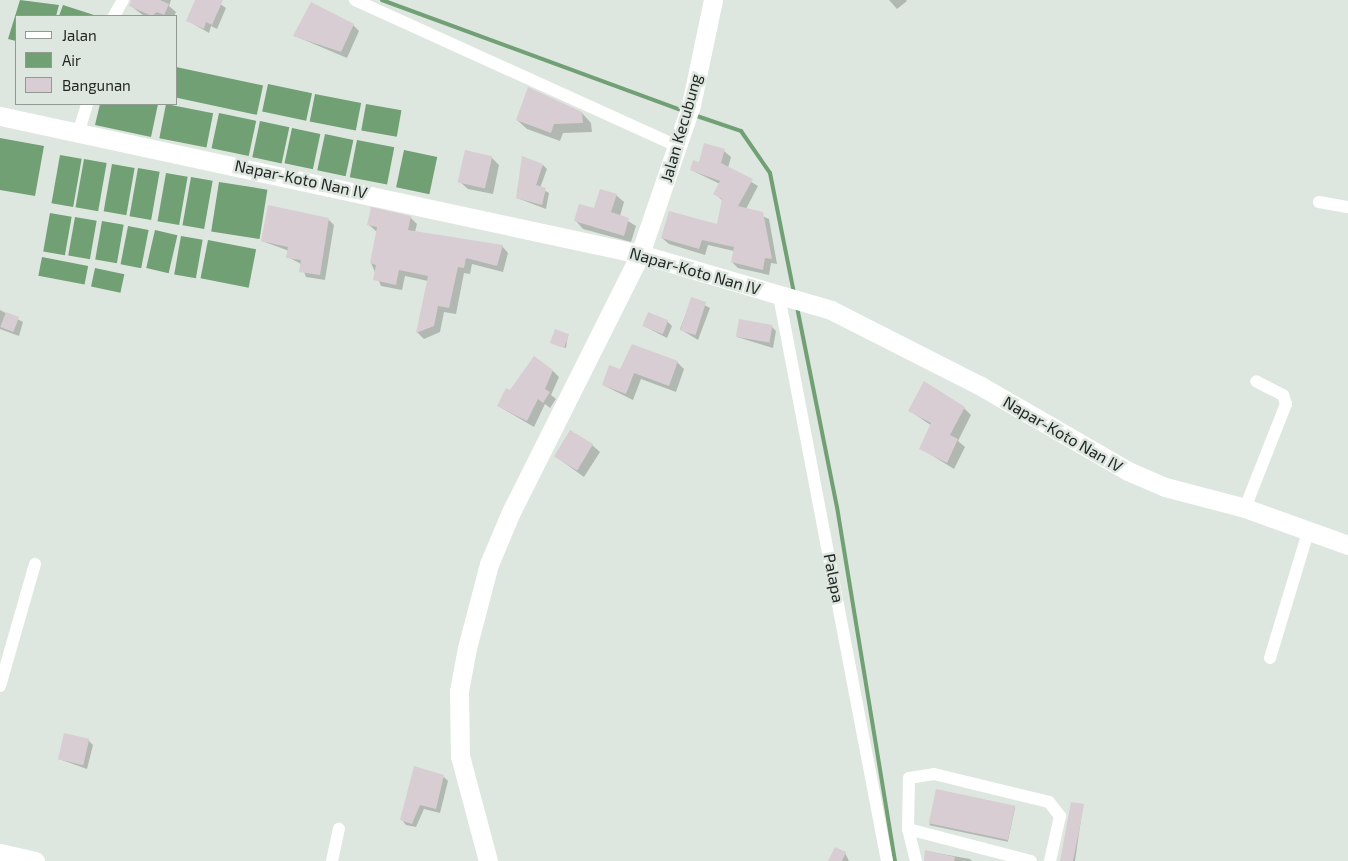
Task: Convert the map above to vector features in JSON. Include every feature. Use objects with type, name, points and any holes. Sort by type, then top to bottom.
[{"type":"street","points":[[115,15],[123,0]]},
{"type":"street","points":[[356,0],[679,147]]},
{"type":"street","name":"Jalan Kecubung","points":[[488,861],[460,756],[459,691],[467,648],[489,564],[511,512],[640,254],[679,147],[691,105],[713,0]]},
{"type":"street","points":[[78,134],[87,105]]},
{"type":"street","name":"Napar-Koto Nan IV","points":[[0,116],[640,254],[831,310],[970,381],[1128,471],[1165,487],[1245,508],[1309,529],[1348,545]]},
{"type":"street","points":[[1319,202],[1348,207]]},
{"type":"street","name":"Palapa","points":[[788,298],[887,861]]},
{"type":"street","points":[[1245,508],[1286,404],[1284,395],[1256,380]]},
{"type":"street","points":[[1270,658],[1309,529]]},
{"type":"street","points":[[0,686],[35,564]]},
{"type":"street","points":[[916,861],[908,829],[909,778],[934,774],[1049,802],[1060,816],[1050,861]]},
{"type":"street","points":[[332,861],[339,829]]},
{"type":"street","points":[[908,829],[992,855],[1031,861]]},
{"type":"street","points":[[0,853],[35,861]]},
{"type":"water","points":[[20,0],[59,5],[56,15],[15,15]]},
{"type":"water","points":[[63,5],[94,15],[59,15]]},
{"type":"water","points":[[15,16],[15,41],[8,39]]},
{"type":"water","points":[[178,67],[263,86],[257,115],[178,98]]},
{"type":"water","points":[[268,84],[312,93],[306,121],[262,111]]},
{"type":"water","points":[[315,94],[361,103],[356,130],[310,121]]},
{"type":"water","points":[[366,104],[401,110],[397,137],[361,131]]},
{"type":"water","points":[[100,105],[158,105],[151,137],[95,125]]},
{"type":"water","points":[[166,105],[213,113],[206,148],[159,138]]},
{"type":"water","points":[[219,113],[256,121],[249,156],[212,148]]},
{"type":"water","points":[[260,121],[289,127],[282,163],[252,157]]},
{"type":"water","points":[[292,128],[320,134],[313,169],[285,163]]},
{"type":"water","points":[[325,134],[353,140],[346,176],[317,170]]},
{"type":"water","points":[[0,138],[44,146],[35,196],[0,190]]},
{"type":"water","points":[[357,140],[394,147],[387,185],[350,177]]},
{"type":"water","points":[[404,150],[437,157],[429,194],[396,187]]},
{"type":"water","points":[[60,155],[82,159],[73,207],[51,203]]},
{"type":"water","points":[[84,159],[107,163],[98,211],[75,207]]},
{"type":"water","points":[[112,164],[135,168],[126,215],[104,211]]},
{"type":"water","points":[[138,168],[160,172],[151,220],[129,216]]},
{"type":"water","points":[[166,173],[188,177],[179,225],[157,221]]},
{"type":"water","points":[[191,177],[213,181],[204,229],[182,225]]},
{"type":"water","points":[[219,182],[267,190],[260,239],[211,231]]},
{"type":"water","points":[[50,213],[72,217],[65,255],[43,251]]},
{"type":"water","points":[[75,217],[97,221],[90,259],[68,255]]},
{"type":"water","points":[[102,221],[124,225],[117,263],[95,259]]},
{"type":"water","points":[[128,226],[149,230],[141,268],[121,264]]},
{"type":"water","points":[[155,230],[177,235],[169,273],[146,268]]},
{"type":"water","points":[[181,236],[203,240],[196,278],[174,274]]},
{"type":"water","points":[[208,240],[256,249],[249,288],[201,278]]},
{"type":"water","points":[[42,257],[88,266],[85,285],[38,276]]},
{"type":"water","points":[[95,268],[124,274],[120,293],[91,287]]},
{"type":"building","points":[[131,0],[160,0],[169,4],[164,15],[157,12],[150,15],[129,6]]},
{"type":"building","points":[[195,0],[223,0],[212,25],[206,22],[204,29],[186,21]]},
{"type":"building","points":[[311,2],[354,24],[341,52],[293,36]]},
{"type":"building","points":[[528,87],[582,112],[583,123],[554,124],[551,133],[516,120]]},
{"type":"building","points":[[704,143],[725,149],[721,163],[753,179],[738,206],[763,212],[772,259],[765,258],[763,270],[731,262],[734,247],[702,240],[699,249],[661,238],[669,211],[717,224],[722,199],[713,194],[720,181],[690,170],[693,160],[699,162]]},
{"type":"building","points":[[465,150],[492,156],[485,188],[458,182]]},
{"type":"building","points":[[522,156],[543,164],[536,185],[546,188],[542,205],[516,198]]},
{"type":"building","points":[[600,189],[617,194],[611,212],[629,218],[624,236],[574,221],[579,204],[594,208]]},
{"type":"building","points":[[268,205],[329,218],[320,275],[299,272],[301,260],[286,258],[288,247],[261,241]]},
{"type":"building","points":[[371,207],[411,216],[408,230],[503,245],[497,266],[466,258],[464,268],[458,267],[449,308],[438,306],[434,326],[416,333],[428,276],[399,270],[396,285],[373,280],[376,265],[370,263],[377,227],[367,225]]},
{"type":"building","points":[[691,297],[706,302],[695,335],[680,330]]},
{"type":"building","points":[[6,312],[19,317],[13,332],[0,327]]},
{"type":"building","points":[[648,312],[668,320],[663,334],[642,326]]},
{"type":"building","points":[[739,319],[772,325],[769,343],[736,337]]},
{"type":"building","points":[[555,329],[569,334],[564,348],[550,343]]},
{"type":"building","points":[[632,344],[678,361],[669,386],[634,373],[626,394],[602,385],[609,365],[620,369]]},
{"type":"building","points":[[534,356],[553,370],[545,389],[550,392],[543,403],[538,399],[527,421],[497,406],[506,388],[510,390]]},
{"type":"building","points":[[924,381],[965,407],[950,435],[958,439],[947,463],[919,449],[931,423],[908,411]]},
{"type":"building","points":[[570,430],[593,444],[577,470],[554,457]]},
{"type":"building","points":[[64,733],[89,739],[83,765],[58,759]]},
{"type":"building","points":[[414,766],[444,775],[436,809],[420,805],[412,824],[400,820]]},
{"type":"building","points":[[936,789],[1015,806],[1008,840],[929,823]]},
{"type":"building","points":[[1071,802],[1084,804],[1082,816],[1073,861],[1060,861]]},
{"type":"building","points":[[835,847],[846,852],[842,861],[828,861]]},
{"type":"building","points":[[925,850],[955,857],[954,861],[924,861]]},
{"type":"waterway","points":[[382,0],[683,111]]},
{"type":"waterway","points":[[694,115],[741,131],[770,173],[794,293]]},
{"type":"waterway","points":[[797,307],[837,507],[895,861]]}]
